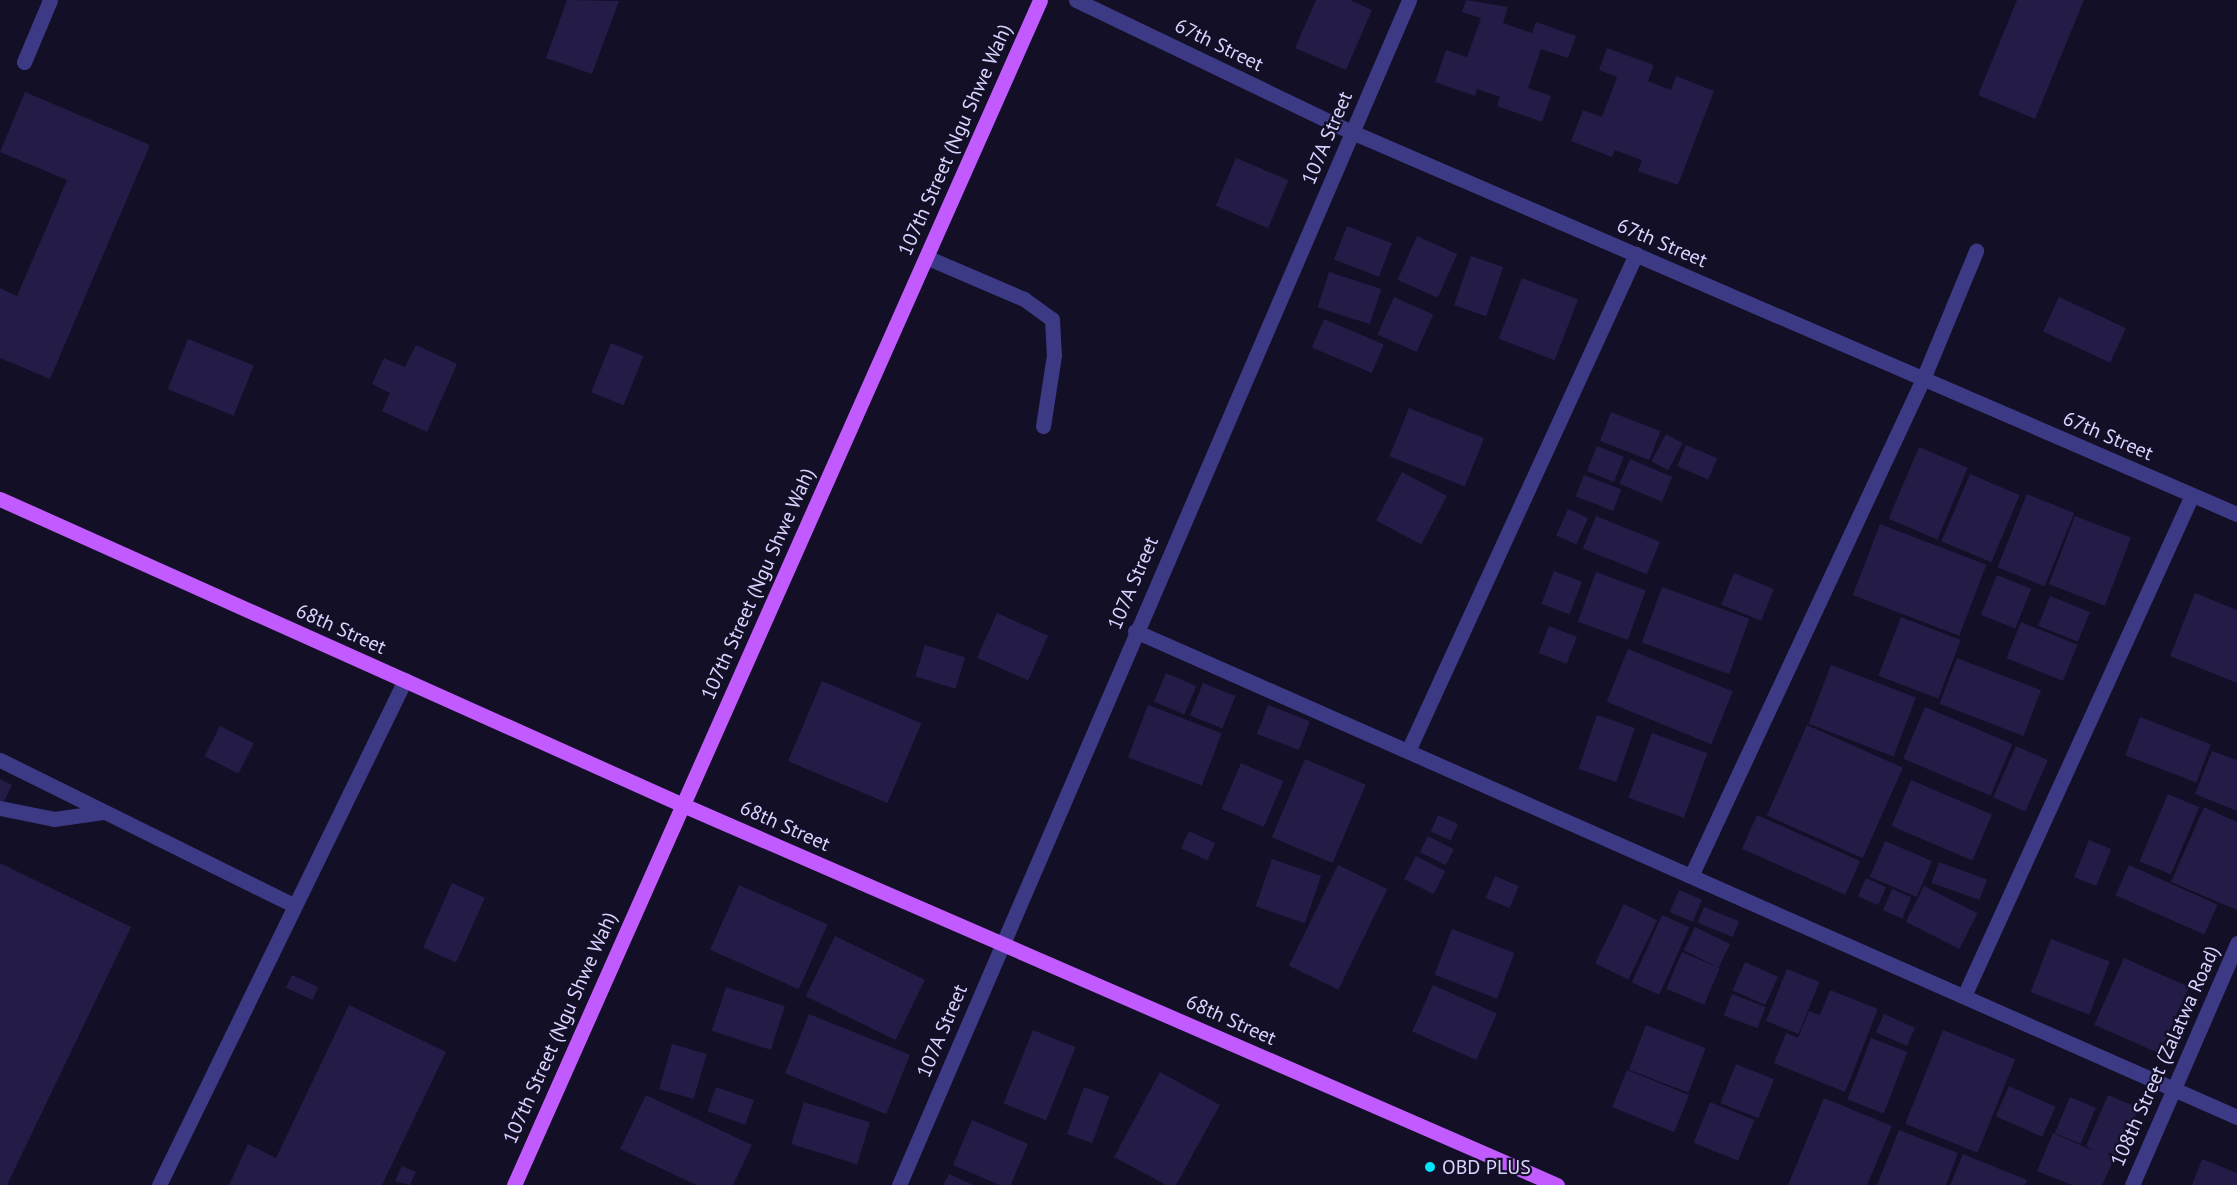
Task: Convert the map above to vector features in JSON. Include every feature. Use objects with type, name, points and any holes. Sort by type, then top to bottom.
[{"type":"main road","name":"107th Street (Ngu Shwe Wah)","points":[[514,1185],[1040,0]]},
{"type":"main road","name":"68th Street","points":[[0,499],[683,805],[1557,1185]]},
{"type":"street","points":[[24,62],[50,0]]},
{"type":"street","name":"67th Street","points":[[1076,0],[1352,132],[2237,514]]},
{"type":"street","name":"107A Street","points":[[899,1185],[1135,631],[1409,0]]},
{"type":"street","points":[[1691,876],[1923,379],[1976,251]]},
{"type":"street","points":[[1408,751],[1636,254]]},
{"type":"street","points":[[926,257],[1024,299],[1052,319],[1054,355],[1043,426]]},
{"type":"street","points":[[1964,996],[2192,495]]},
{"type":"street","points":[[1135,631],[2237,1117]]},
{"type":"street","points":[[159,1185],[292,905],[405,680]]},
{"type":"street","points":[[0,760],[292,905]]},
{"type":"street","points":[[0,808],[54,819],[104,812]]},
{"type":"street","name":"108th Street (Zalatwa Road)","points":[[2132,1185],[2237,943]]},
{"type":"building","points":[[567,0],[619,1],[592,74],[546,58]]},
{"type":"building","points":[[1316,0],[1350,0],[1372,10],[1346,70],[1295,48]]},
{"type":"building","points":[[1466,0],[1508,7],[1503,23],[1532,33],[1536,22],[1576,36],[1568,58],[1541,49],[1528,88],[1551,96],[1542,122],[1497,106],[1500,97],[1477,89],[1475,96],[1435,82],[1446,50],[1467,57],[1481,18],[1462,12]]},
{"type":"building","points":[[2017,0],[2084,0],[2035,119],[1978,95]]},
{"type":"building","points":[[1607,48],[1654,65],[1648,81],[1671,90],[1676,76],[1714,91],[1678,185],[1638,171],[1642,160],[1615,150],[1612,157],[1571,141],[1583,110],[1602,117],[1617,77],[1599,70]]},
{"type":"building","points":[[25,92],[150,145],[50,379],[0,358],[0,288],[17,296],[67,180],[0,152]]},
{"type":"building","points":[[1236,158],[1288,180],[1268,228],[1216,206]]},
{"type":"building","points":[[1347,226],[1392,243],[1379,277],[1334,260]]},
{"type":"building","points":[[1417,236],[1457,254],[1438,298],[1397,280]]},
{"type":"building","points":[[1471,256],[1503,267],[1486,316],[1454,305]]},
{"type":"building","points":[[1329,272],[1381,289],[1370,324],[1318,307]]},
{"type":"building","points":[[1522,278],[1578,300],[1555,360],[1499,339]]},
{"type":"building","points":[[1394,297],[1433,314],[1417,352],[1377,334]]},
{"type":"building","points":[[2059,297],[2126,328],[2110,363],[2043,331]]},
{"type":"building","points":[[1324,319],[1384,344],[1372,373],[1312,348]]},
{"type":"building","points":[[188,339],[254,366],[234,416],[168,389]]},
{"type":"building","points":[[611,343],[643,356],[624,405],[591,392]]},
{"type":"building","points":[[416,345],[457,364],[427,432],[382,411],[390,393],[372,384],[384,358],[405,367]]},
{"type":"building","points":[[1409,408],[1484,438],[1465,487],[1390,456]]},
{"type":"building","points":[[1611,412],[1660,431],[1649,460],[1600,441]]},
{"type":"building","points":[[1666,434],[1683,443],[1668,470],[1651,461]]},
{"type":"building","points":[[1686,445],[1717,458],[1708,479],[1677,466]]},
{"type":"building","points":[[1597,446],[1624,457],[1614,482],[1587,471]]},
{"type":"building","points":[[1919,447],[1968,468],[1937,540],[1889,519]]},
{"type":"building","points":[[1630,459],[1672,477],[1662,502],[1619,484]]},
{"type":"building","points":[[1402,472],[1447,496],[1421,545],[1376,521]]},
{"type":"building","points":[[1970,474],[2020,495],[1991,562],[1941,541]]},
{"type":"building","points":[[1584,475],[1621,489],[1613,511],[1576,496]]},
{"type":"building","points":[[2027,494],[2074,513],[2045,586],[1997,567]]},
{"type":"building","points":[[1568,509],[1588,518],[1576,544],[1556,535]]},
{"type":"building","points":[[1596,516],[1660,542],[1647,574],[1583,548]]},
{"type":"building","points":[[2075,516],[2131,538],[2105,606],[2049,584]]},
{"type":"building","points":[[1880,524],[1986,565],[1959,636],[1853,595]]},
{"type":"building","points":[[1554,571],[1582,582],[1569,614],[1541,604]]},
{"type":"building","points":[[1596,572],[1646,590],[1628,640],[1578,622]]},
{"type":"building","points":[[1734,573],[1774,589],[1761,621],[1721,605]]},
{"type":"building","points":[[1997,575],[2031,589],[2015,629],[1981,615]]},
{"type":"building","points":[[1662,587],[1749,619],[1729,674],[1642,642]]},
{"type":"building","points":[[2195,593],[2237,610],[2237,683],[2170,656]]},
{"type":"building","points":[[2050,596],[2090,612],[2078,642],[2038,626]]},
{"type":"building","points":[[997,613],[1048,636],[1028,681],[977,658]]},
{"type":"building","points":[[1901,617],[1961,640],[1938,699],[1878,676]]},
{"type":"building","points":[[2021,622],[2078,645],[2063,681],[2006,658]]},
{"type":"building","points":[[1549,626],[1577,637],[1567,664],[1539,653]]},
{"type":"building","points":[[925,645],[965,657],[956,689],[915,677]]},
{"type":"building","points":[[1628,649],[1733,691],[1711,744],[1607,702]]},
{"type":"building","points":[[1957,658],[2041,690],[2023,736],[1939,704]]},
{"type":"building","points":[[1831,665],[1916,698],[1893,756],[1808,724]]},
{"type":"building","points":[[1166,673],[1196,686],[1184,714],[1154,702]]},
{"type":"building","points":[[822,681],[921,723],[887,803],[788,761]]},
{"type":"building","points":[[1203,683],[1235,696],[1222,729],[1190,715]]},
{"type":"building","points":[[1148,705],[1222,733],[1202,786],[1128,757]]},
{"type":"building","points":[[1268,705],[1310,721],[1299,750],[1257,734]]},
{"type":"building","points":[[1925,707],[2012,744],[1991,796],[1903,759]]},
{"type":"building","points":[[1597,715],[1635,728],[1616,782],[1578,769]]},
{"type":"building","points":[[2140,717],[2211,744],[2196,783],[2125,755]]},
{"type":"building","points":[[1807,725],[1903,768],[1863,858],[1767,815]]},
{"type":"building","points":[[220,726],[254,743],[238,774],[205,756]]},
{"type":"building","points":[[1652,733],[1707,753],[1684,818],[1628,798]]},
{"type":"building","points":[[2016,746],[2048,760],[2025,811],[1993,797]]},
{"type":"building","points":[[2212,751],[2237,760],[2237,811],[2195,794]]},
{"type":"building","points":[[1305,759],[1366,785],[1333,863],[1272,837]]},
{"type":"building","points":[[1241,763],[1283,781],[1264,827],[1221,809]]},
{"type":"building","points":[[0,779],[12,785],[0,810]]},
{"type":"building","points":[[1911,780],[1992,814],[1972,860],[1891,826]]},
{"type":"building","points":[[2168,794],[2199,807],[2171,874],[2139,861]]},
{"type":"building","points":[[2204,807],[2237,822],[2237,910],[2171,882]]},
{"type":"building","points":[[1438,815],[1458,824],[1451,840],[1431,831]]},
{"type":"building","points":[[1757,815],[1860,861],[1845,895],[1742,849]]},
{"type":"building","points":[[1189,831],[1215,843],[1207,860],[1181,848]]},
{"type":"building","points":[[1428,836],[1454,849],[1446,865],[1420,852]]},
{"type":"building","points":[[2089,840],[2111,849],[2096,886],[2074,877]]},
{"type":"building","points":[[1885,841],[1932,861],[1917,897],[1870,877]]},
{"type":"building","points":[[1416,856],[1445,871],[1434,894],[1404,879]]},
{"type":"building","points":[[1272,859],[1321,876],[1305,923],[1256,906]]},
{"type":"building","points":[[1939,862],[1987,879],[1979,900],[1931,883]]},
{"type":"building","points":[[0,863],[131,927],[7,1185],[0,1185]]},
{"type":"building","points":[[1338,865],[1387,889],[1338,990],[1289,966]]},
{"type":"building","points":[[2129,865],[2218,904],[2204,935],[2116,895]]},
{"type":"building","points":[[1495,876],[1519,886],[1510,908],[1486,898]]},
{"type":"building","points":[[1866,878],[1886,887],[1878,905],[1858,896]]},
{"type":"building","points":[[452,883],[485,898],[456,963],[423,948]]},
{"type":"building","points":[[739,885],[828,924],[799,989],[710,950]]},
{"type":"building","points":[[1924,886],[1977,913],[1959,949],[1906,922]]},
{"type":"building","points":[[1892,889],[1911,897],[1902,918],[1883,910]]},
{"type":"building","points":[[1679,890],[1702,900],[1693,922],[1670,912]]},
{"type":"building","points":[[1624,904],[1657,920],[1628,980],[1595,963]]},
{"type":"building","points":[[1704,907],[1739,921],[1733,937],[1698,923]]},
{"type":"building","points":[[1662,915],[1689,927],[1659,995],[1632,983]]},
{"type":"building","points":[[1695,927],[1730,944],[1719,967],[1684,950]]},
{"type":"building","points":[[1452,929],[1515,953],[1497,999],[1434,975]]},
{"type":"building","points":[[835,936],[925,980],[896,1040],[806,996]]},
{"type":"building","points":[[2051,939],[2110,962],[2089,1015],[2031,992]]},
{"type":"building","points":[[1682,952],[1720,968],[1704,1005],[1666,989]]},
{"type":"building","points":[[2124,958],[2189,987],[2159,1054],[2094,1025]]},
{"type":"building","points":[[1745,962],[1778,977],[1765,1005],[1732,990]]},
{"type":"building","points":[[1787,969],[1819,982],[1798,1034],[1766,1021]]},
{"type":"building","points":[[292,975],[318,987],[312,1000],[286,988]]},
{"type":"building","points":[[1433,985],[1497,1013],[1476,1060],[1412,1032]]},
{"type":"building","points":[[726,987],[785,1006],[771,1050],[712,1031]]},
{"type":"building","points":[[1830,990],[1878,1009],[1845,1092],[1774,1063],[1786,1033],[1798,1038],[1809,1011],[1820,1015]]},
{"type":"building","points":[[1732,994],[1766,1007],[1757,1028],[1724,1015]]},
{"type":"building","points":[[349,1005],[446,1052],[382,1185],[229,1185],[248,1144],[276,1158]]},
{"type":"building","points":[[809,1014],[910,1055],[886,1114],[785,1073]]},
{"type":"building","points":[[1884,1014],[1915,1028],[1907,1046],[1876,1032]]},
{"type":"building","points":[[1646,1025],[1706,1048],[1689,1093],[1629,1070]]},
{"type":"building","points":[[1033,1030],[1076,1047],[1046,1120],[1003,1103]]},
{"type":"building","points":[[1943,1030],[2015,1059],[1977,1153],[1905,1124]]},
{"type":"building","points":[[1871,1038],[1907,1052],[1884,1114],[1847,1100]]},
{"type":"building","points":[[672,1044],[707,1054],[694,1099],[659,1089]]},
{"type":"building","points":[[1736,1064],[1774,1079],[1758,1118],[1720,1103]]},
{"type":"building","points":[[1627,1070],[1689,1095],[1674,1132],[1612,1107]]},
{"type":"building","points":[[1160,1072],[1220,1105],[1176,1185],[1166,1185],[1114,1157]]},
{"type":"building","points":[[2009,1086],[2056,1107],[2042,1137],[1996,1116]]},
{"type":"building","points":[[716,1087],[754,1100],[745,1125],[708,1112]]},
{"type":"building","points":[[1084,1087],[1109,1096],[1092,1143],[1067,1134]]},
{"type":"building","points":[[646,1095],[752,1145],[733,1185],[696,1185],[620,1149]]},
{"type":"building","points":[[2108,1095],[2139,1108],[2102,1185],[2072,1185],[2037,1171],[2053,1133],[2094,1151],[2086,1146]]},
{"type":"building","points":[[2070,1097],[2096,1108],[2081,1144],[2055,1133]]},
{"type":"building","points":[[1824,1098],[1892,1126],[1867,1185],[1788,1185]]},
{"type":"building","points":[[804,1102],[870,1122],[857,1164],[791,1144]]},
{"type":"building","points":[[1710,1102],[1755,1120],[1738,1161],[1694,1143]]},
{"type":"building","points":[[972,1120],[1028,1144],[1011,1185],[1000,1185],[953,1165]]},
{"type":"building","points":[[1899,1130],[1958,1153],[1946,1185],[1877,1185]]},
{"type":"building","points":[[1963,1154],[2027,1180],[2025,1185],[1950,1185]]},
{"type":"building","points":[[2202,1159],[2237,1173],[2237,1185],[2192,1185]]},
{"type":"building","points":[[402,1166],[416,1172],[410,1185],[395,1181]]},
{"type":"building","points":[[949,1174],[973,1185],[943,1185]]},
{"type":"place","name":"OBD PLUS","points":[[1430,1167]]}]
